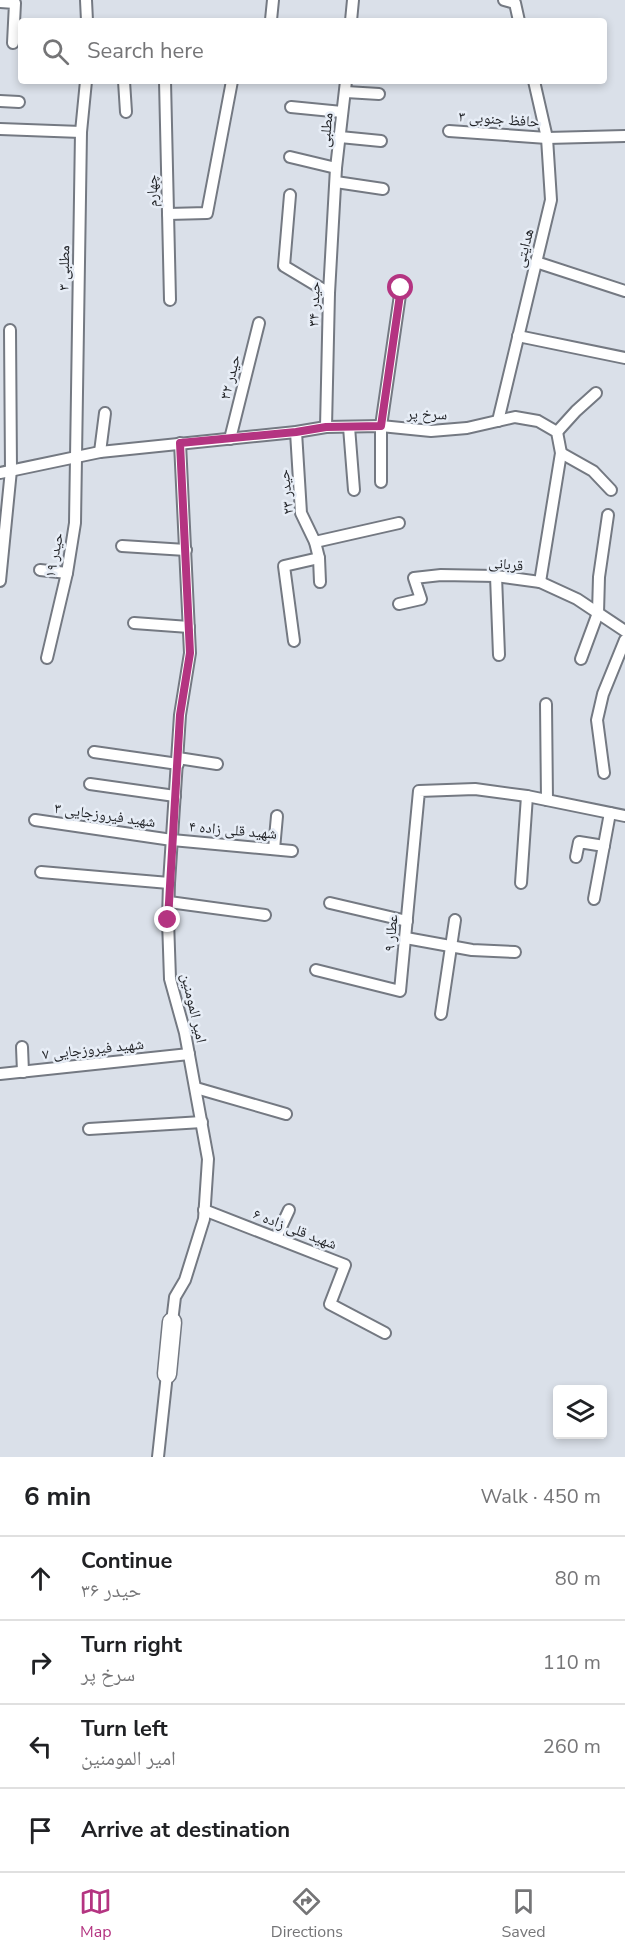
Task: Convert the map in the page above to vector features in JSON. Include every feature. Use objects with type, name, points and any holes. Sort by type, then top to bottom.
[{"type":"highway","points":[[167,1374],[172,1322]]},
{"type":"street","points":[[86,0],[87,18]]},
{"type":"street","points":[[271,18],[273,0]]},
{"type":"street","points":[[351,18],[353,0]]},
{"type":"street","points":[[504,0],[515,3],[518,18]]},
{"type":"street","points":[[0,2],[15,3],[13,43]]},
{"type":"street","name":"مطلبی ۳","points":[[76,456],[81,132],[86,84]]},
{"type":"street","points":[[124,84],[126,112]]},
{"type":"street","name":"چهارم","points":[[165,84],[170,300]]},
{"type":"street","points":[[168,214],[207,213],[231,84]]},
{"type":"street","name":"هدایتی","points":[[498,421],[551,200],[547,138],[535,84]]},
{"type":"street","points":[[346,87],[379,94]]},
{"type":"street","name":"مطلبی","points":[[336,182],[346,87]]},
{"type":"street","points":[[0,101],[19,102]]},
{"type":"street","points":[[291,107],[342,112]]},
{"type":"street","points":[[0,129],[81,132]]},
{"type":"street","name":"حافظ جنوبی ۳","points":[[449,131],[547,138],[625,136]]},
{"type":"street","points":[[340,137],[381,141]]},
{"type":"street","points":[[290,157],[336,168]]},
{"type":"street","points":[[336,182],[383,189]]},
{"type":"street","name":"حیدر ۳۴","points":[[326,427],[329,294],[336,182]]},
{"type":"street","points":[[290,195],[284,266],[329,294]]},
{"type":"street","points":[[536,262],[625,291]]},
{"type":"street","points":[[381,482],[381,426],[401,288]]},
{"type":"street","name":"حیدر ۳۲","points":[[230,439],[259,323]]},
{"type":"street","points":[[0,581],[11,470],[10,330]]},
{"type":"street","points":[[518,336],[625,358]]},
{"type":"street","points":[[540,582],[561,453],[557,432],[596,393]]},
{"type":"street","points":[[100,452],[105,413]]},
{"type":"street","name":"سرخ پر","points":[[0,473],[100,452],[326,427],[381,426],[431,431],[467,428],[515,417],[538,421],[557,432]]},
{"type":"street","points":[[349,427],[354,490]]},
{"type":"street","name":"حیدر ۲۳","points":[[296,432],[301,513],[320,558],[320,582]]},
{"type":"street","name":"امیر المومنین","points":[[172,1322],[175,1297],[184,1280],[204,1219],[208,1159],[189,1054],[170,979],[169,902],[172,840],[180,715],[190,653],[180,443]]},
{"type":"street","points":[[561,453],[593,471],[611,490]]},
{"type":"street","name":"حیدر ۱۹","points":[[47,658],[67,573],[75,523],[76,456]]},
{"type":"street","points":[[581,658],[598,613],[599,577],[608,515]]},
{"type":"street","points":[[315,542],[399,523]]},
{"type":"street","points":[[122,546],[186,550]]},
{"type":"street","points":[[294,641],[284,566],[320,558]]},
{"type":"street","points":[[40,570],[67,573]]},
{"type":"street","name":"قربانی","points":[[399,604],[421,600],[414,579],[441,575],[496,576],[540,582],[577,599],[625,631]]},
{"type":"street","points":[[496,576],[499,655]]},
{"type":"street","points":[[135,623],[189,627]]},
{"type":"street","points":[[604,773],[597,720],[603,694],[625,640]]},
{"type":"street","points":[[546,704],[547,800]]},
{"type":"street","points":[[94,752],[217,764]]},
{"type":"street","points":[[90,784],[175,796]]},
{"type":"street","name":"عطار ۹","points":[[316,970],[400,991],[419,791],[475,789],[528,796]]},
{"type":"street","points":[[521,883],[528,796],[625,816]]},
{"type":"street","points":[[594,899],[610,813]]},
{"type":"street","points":[[274,849],[277,816]]},
{"type":"street","name":"شهید فیروزجایی ۳","points":[[35,820],[172,840]]},
{"type":"street","name":"شهید قلی زاده ۴","points":[[172,840],[292,850]]},
{"type":"street","points":[[576,857],[579,843],[604,846]]},
{"type":"street","points":[[41,872],[170,883]]},
{"type":"street","points":[[169,902],[265,915]]},
{"type":"street","points":[[330,903],[407,921]]},
{"type":"street","points":[[441,1014],[455,920]]},
{"type":"street","points":[[406,938],[472,951],[515,952]]},
{"type":"street","points":[[22,1047],[23,1072]]},
{"type":"street","name":"شهید فیروزجایی ۷","points":[[0,1074],[189,1054]]},
{"type":"street","points":[[196,1088],[286,1114]]},
{"type":"street","points":[[89,1129],[202,1122]]},
{"type":"street","name":"شهید قلی زاده ۶","points":[[204,1209],[345,1265],[330,1304],[385,1333]]},
{"type":"street","points":[[276,1238],[289,1210]]},
{"type":"street","points":[[158,1457],[167,1374]]},
{"type":"route","points":[[168,920],[180,715],[190,653],[180,443],[326,427],[381,426],[401,288]]}]
